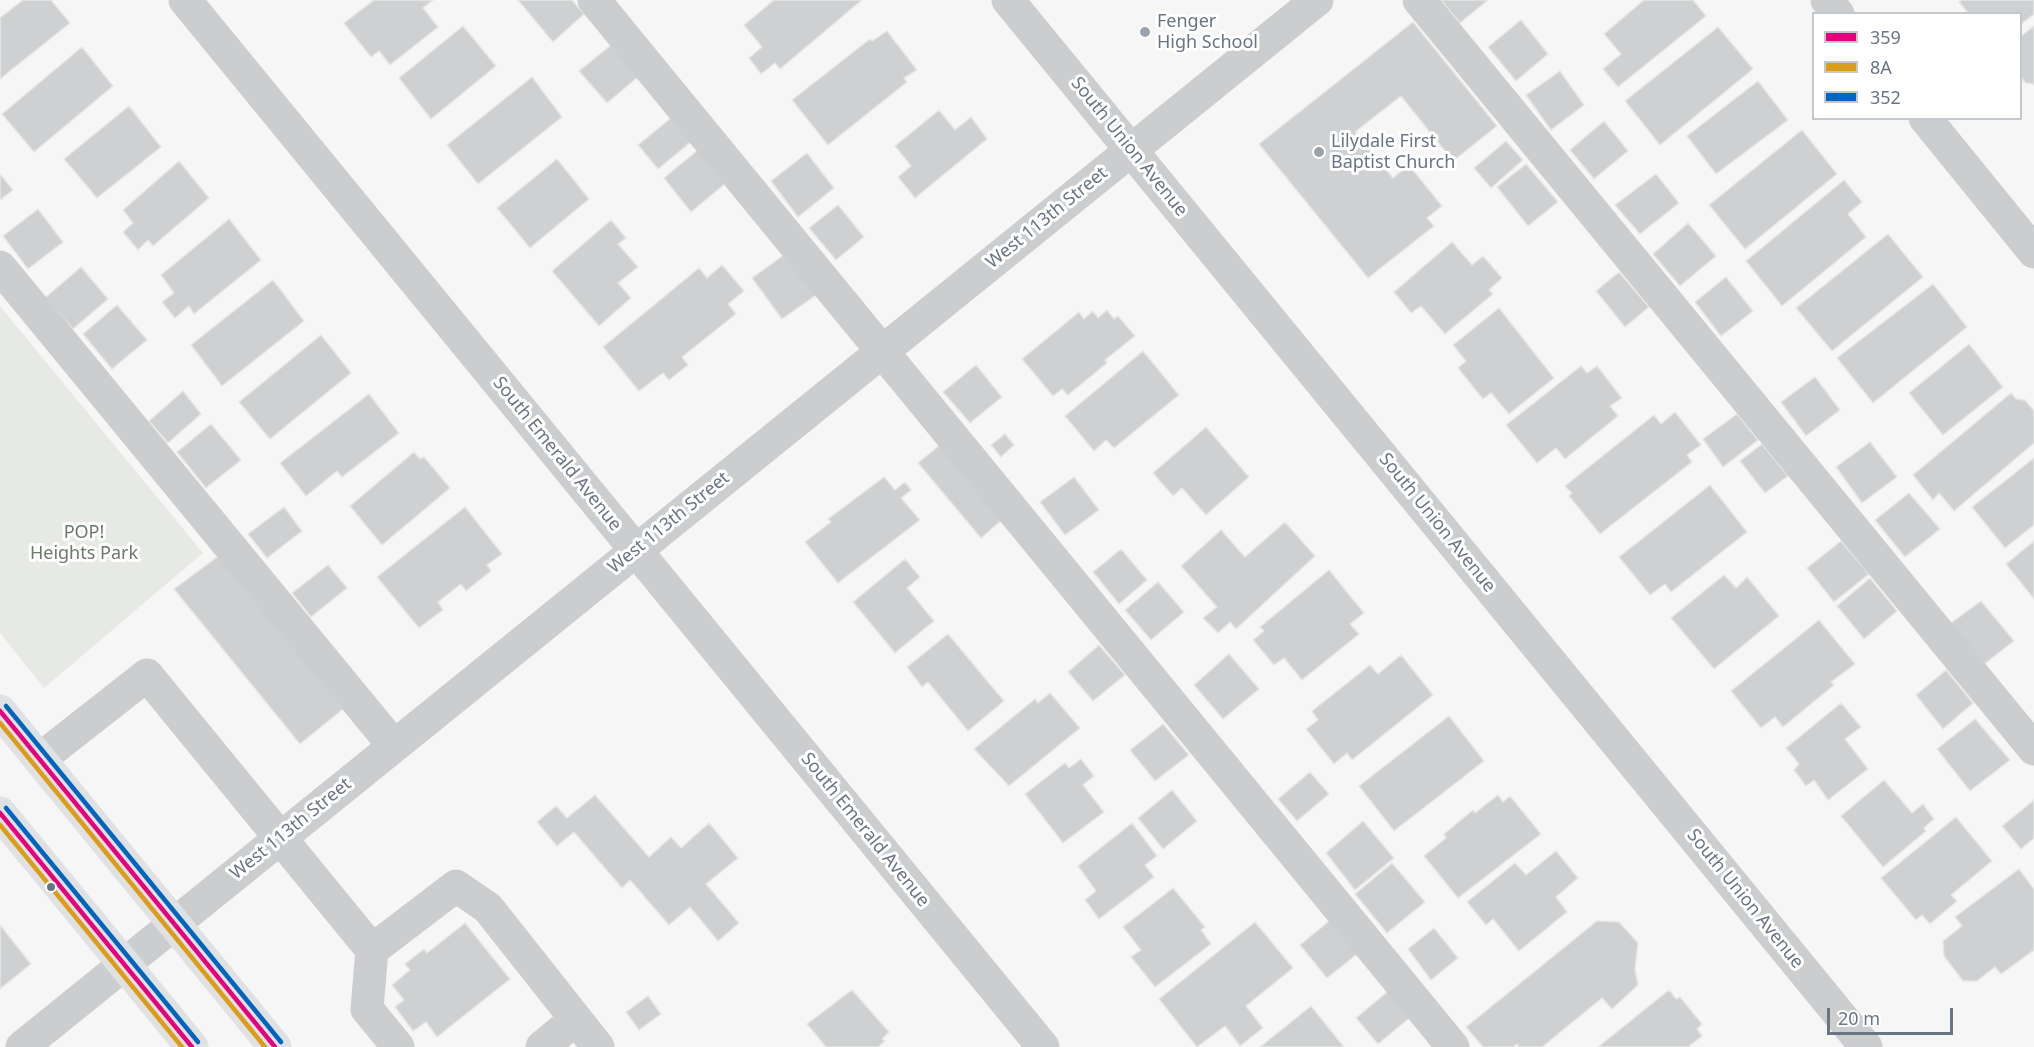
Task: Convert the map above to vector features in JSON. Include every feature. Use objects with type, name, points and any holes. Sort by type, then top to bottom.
[{"type":"main road","points":[[0,711],[275,1047]]},
{"type":"main road","points":[[0,813],[192,1047]]},
{"type":"street","name":"South Emerald Avenue","points":[[186,0],[1043,1047]]},
{"type":"street","points":[[594,0],[1453,1047]]},
{"type":"street","name":"South Union Avenue","points":[[1008,0],[1866,1047]]},
{"type":"street","name":"West 113th Street","points":[[22,1047],[1317,0]]},
{"type":"street","points":[[1419,0],[2034,749]]},
{"type":"street","points":[[1827,0],[1836,12]]},
{"type":"street","points":[[1927,120],[2034,252]]},
{"type":"street","points":[[0,267],[394,746]]},
{"type":"street","points":[[40,759],[147,675],[372,950],[367,1009],[399,1047]]},
{"type":"street","points":[[372,950],[456,886],[488,908],[598,1047]]},
{"type":"street","points":[[542,1047],[576,1019]]},
{"type":"green space","name":"POP! Heights Park","points":[[0,306],[203,553],[44,688],[0,633]]},
{"type":"building","points":[[23,0],[51,0],[70,23],[0,79],[0,18]]},
{"type":"building","points":[[374,0],[433,0],[423,8],[438,27],[390,65],[379,51],[371,57],[344,23]]},
{"type":"building","points":[[518,0],[572,0],[584,14],[553,42]]},
{"type":"building","points":[[774,0],[862,0],[780,69],[775,63],[761,74],[749,58],[762,47],[744,25]]},
{"type":"building","points":[[1441,0],[1488,0],[1460,23]]},
{"type":"building","points":[[1644,0],[1693,0],[1706,16],[1618,87],[1603,69],[1621,54],[1604,34]]},
{"type":"building","points":[[1962,0],[2034,0],[2034,14],[2022,23],[2022,12],[1967,12],[1959,2]]},
{"type":"building","points":[[1521,20],[1548,54],[1516,81],[1488,47]]},
{"type":"building","name":"Lilydale First Baptist Church","points":[[1413,22],[1497,126],[1453,161],[1401,96],[1355,132],[1393,178],[1409,165],[1442,206],[1427,218],[1434,226],[1368,278],[1259,144]]},
{"type":"building","points":[[463,26],[496,66],[431,119],[399,78]]},
{"type":"building","points":[[2034,26],[2034,84],[2026,83],[2022,79],[2022,35]]},
{"type":"building","points":[[1718,27],[1753,69],[1660,145],[1625,101]]},
{"type":"building","points":[[887,31],[917,70],[904,78],[907,82],[828,145],[792,100],[870,39],[872,41]]},
{"type":"building","points":[[611,45],[638,77],[607,103],[579,71]]},
{"type":"building","points":[[82,47],[113,86],[34,152],[2,114]]},
{"type":"building","points":[[1560,71],[1584,105],[1551,130],[1526,95]]},
{"type":"building","points":[[532,77],[562,117],[478,184],[447,145]]},
{"type":"building","points":[[1758,81],[1788,120],[1716,174],[1687,136]]},
{"type":"building","points":[[129,106],[161,147],[97,198],[64,159]]},
{"type":"building","points":[[939,110],[955,130],[971,117],[987,139],[915,198],[898,177],[911,166],[895,146]]},
{"type":"building","points":[[671,118],[692,141],[658,169],[638,145]]},
{"type":"building","points":[[1604,121],[1628,151],[1594,179],[1570,150]]},
{"type":"building","points":[[1802,130],[1837,174],[1745,249],[1709,205]]},
{"type":"building","points":[[1506,141],[1523,160],[1491,188],[1474,168]]},
{"type":"building","points":[[699,149],[726,183],[691,212],[664,178]]},
{"type":"building","points":[[807,153],[834,188],[798,217],[771,181]]},
{"type":"building","points":[[557,159],[589,199],[530,248],[497,208]]},
{"type":"building","points":[[179,161],[209,198],[153,246],[148,240],[138,250],[123,232],[133,223],[123,210]]},
{"type":"building","points":[[1526,164],[1558,202],[1528,226],[1497,187]]},
{"type":"building","points":[[0,174],[13,190],[0,200]]},
{"type":"building","points":[[1656,174],[1679,203],[1640,234],[1615,205]]},
{"type":"building","points":[[1844,180],[1862,202],[1848,214],[1866,237],[1782,306],[1746,261]]},
{"type":"building","points":[[838,205],[864,237],[836,260],[809,228]]},
{"type":"building","points":[[38,209],[63,242],[28,269],[3,236]]},
{"type":"building","points":[[229,219],[261,260],[194,314],[189,306],[175,318],[162,302],[174,293],[161,275]]},
{"type":"building","points":[[611,220],[626,238],[618,244],[638,267],[618,283],[631,298],[599,326],[552,271]]},
{"type":"building","points":[[1688,223],[1716,256],[1680,286],[1653,254]]},
{"type":"building","points":[[1888,234],[1923,277],[1832,351],[1796,308]]},
{"type":"building","points":[[1452,242],[1472,265],[1483,256],[1502,278],[1489,290],[1493,294],[1445,334],[1421,306],[1411,313],[1394,292]]},
{"type":"building","points":[[788,252],[819,293],[782,319],[752,278]]},
{"type":"building","points":[[722,265],[744,291],[728,304],[736,314],[682,357],[688,365],[669,380],[663,373],[639,391],[603,347],[699,268],[707,278]]},
{"type":"building","points":[[81,267],[108,299],[73,329],[45,298]]},
{"type":"building","points":[[1619,272],[1649,307],[1625,327],[1596,291]]},
{"type":"building","points":[[1726,277],[1753,311],[1721,336],[1695,302]]},
{"type":"building","points":[[273,280],[304,321],[222,386],[191,345]]},
{"type":"building","points":[[1933,284],[1967,327],[1873,403],[1837,358]]},
{"type":"building","points":[[117,305],[147,340],[112,369],[83,334]]},
{"type":"building","points":[[1499,308],[1554,378],[1509,414],[1491,393],[1483,399],[1458,368],[1466,361],[1453,345]]},
{"type":"building","points":[[1107,310],[1114,319],[1118,316],[1135,336],[1105,360],[1107,363],[1068,395],[1062,389],[1053,396],[1022,359],[1079,312],[1084,319],[1093,311],[1098,318]]},
{"type":"building","points":[[321,335],[351,373],[270,439],[239,402]]},
{"type":"building","points":[[1969,344],[2003,387],[1943,435],[1909,393]]},
{"type":"building","points":[[1143,351],[1179,395],[1114,448],[1106,440],[1094,451],[1065,416]]},
{"type":"building","points":[[976,365],[1002,397],[970,423],[943,392]]},
{"type":"building","points":[[1581,366],[1587,373],[1597,366],[1622,398],[1610,406],[1618,416],[1565,459],[1556,448],[1537,463],[1506,425]]},
{"type":"building","points":[[1815,377],[1840,410],[1806,436],[1781,402]]},
{"type":"building","points":[[183,391],[201,414],[168,443],[149,421]]},
{"type":"building","points":[[2011,393],[2016,399],[2025,400],[2034,411],[2034,443],[1954,511],[1939,493],[1933,500],[1913,475]]},
{"type":"building","points":[[369,394],[399,433],[342,477],[337,471],[306,496],[280,463]]},
{"type":"building","points":[[1675,412],[1701,445],[1687,455],[1692,462],[1600,534],[1569,496],[1572,493],[1565,486],[1654,415],[1661,424]]},
{"type":"building","points":[[1737,414],[1758,440],[1723,467],[1703,439]]},
{"type":"building","points":[[211,424],[241,460],[206,488],[177,452]]},
{"type":"building","points":[[1206,427],[1249,477],[1206,515],[1182,488],[1173,496],[1153,473]]},
{"type":"building","points":[[1005,434],[1014,445],[1001,457],[991,445]]},
{"type":"building","points":[[1870,442],[1897,477],[1862,503],[1836,467]]},
{"type":"building","points":[[941,444],[1003,519],[981,538],[918,463]]},
{"type":"building","points":[[1762,444],[1788,476],[1765,493],[1740,461]]},
{"type":"building","points":[[414,452],[420,459],[424,457],[450,488],[382,545],[350,506]]},
{"type":"building","points":[[2034,458],[2034,525],[2005,548],[1972,507]]},
{"type":"building","points":[[884,477],[895,490],[905,482],[911,490],[901,498],[920,520],[838,583],[805,542],[831,522],[828,519]]},
{"type":"building","points":[[1074,477],[1099,510],[1065,535],[1040,502]]},
{"type":"building","points":[[1710,485],[1747,532],[1671,592],[1665,584],[1650,595],[1619,557]]},
{"type":"building","points":[[1909,493],[1940,529],[1905,557],[1875,520]]},
{"type":"building","points":[[284,507],[302,531],[267,558],[248,534]]},
{"type":"building","points":[[465,507],[502,554],[487,565],[491,571],[466,591],[461,584],[438,602],[443,610],[419,628],[377,577]]},
{"type":"building","points":[[1285,522],[1315,556],[1236,629],[1230,622],[1218,633],[1203,618],[1217,607],[1181,566],[1221,530],[1245,557]]},
{"type":"building","points":[[1841,541],[1869,574],[1834,602],[1807,568]]},
{"type":"building","points":[[2034,541],[2034,599],[2006,564]]},
{"type":"building","points":[[1121,549],[1147,580],[1119,604],[1093,572]]},
{"type":"building","points":[[220,555],[343,709],[300,744],[174,589]]},
{"type":"building","points":[[905,559],[920,577],[907,588],[934,621],[895,653],[853,602]]},
{"type":"building","points":[[328,565],[347,588],[311,617],[292,593]]},
{"type":"building","points":[[1329,570],[1364,613],[1350,624],[1359,634],[1302,680],[1284,658],[1274,665],[1253,640],[1264,631],[1260,627]]},
{"type":"building","points":[[1724,575],[1736,588],[1747,577],[1779,616],[1714,669],[1671,618]]},
{"type":"building","points":[[1870,578],[1897,611],[1864,639],[1837,606]]},
{"type":"building","points":[[1158,582],[1184,612],[1151,640],[1125,610]]},
{"type":"building","points":[[1981,601],[2014,641],[1983,665],[1951,623]]},
{"type":"building","points":[[1819,620],[1855,664],[1831,682],[1834,685],[1783,727],[1775,717],[1761,728],[1731,691]]},
{"type":"building","points":[[948,634],[1004,701],[968,731],[928,682],[922,687],[907,667]]},
{"type":"building","points":[[1099,645],[1125,675],[1093,701],[1068,672]]},
{"type":"building","points":[[1229,654],[1259,689],[1223,719],[1194,685]]},
{"type":"building","points":[[1401,655],[1433,695],[1352,760],[1347,753],[1334,764],[1306,729],[1318,720],[1312,711],[1370,665],[1378,674]]},
{"type":"building","points":[[1946,670],[1973,703],[1943,729],[1916,695]]},
{"type":"building","points":[[1050,693],[1080,728],[1009,786],[974,749],[1035,699],[1038,703]]},
{"type":"building","points":[[1841,703],[1861,727],[1845,739],[1868,769],[1828,800],[1814,780],[1806,786],[1794,770],[1799,764],[1786,748]]},
{"type":"building","points":[[1449,716],[1484,761],[1394,831],[1359,786]]},
{"type":"building","points":[[1975,719],[2010,760],[1970,791],[1937,749]]},
{"type":"building","points":[[1163,724],[1189,755],[1155,781],[1130,750]]},
{"type":"building","points":[[1081,759],[1094,776],[1083,785],[1104,812],[1063,843],[1025,794],[1065,763],[1069,768]]},
{"type":"building","points":[[1310,772],[1329,794],[1297,821],[1278,799]]},
{"type":"building","points":[[1884,780],[1912,813],[1923,804],[1934,819],[1924,828],[1926,831],[1883,867],[1841,816]]},
{"type":"building","points":[[1172,790],[1197,821],[1163,849],[1138,818]]},
{"type":"building","points":[[595,795],[649,857],[671,837],[681,848],[709,823],[738,858],[706,884],[739,923],[718,941],[690,907],[669,925],[630,880],[622,888],[574,832],[557,846],[537,822],[556,806],[567,818]]},
{"type":"building","points":[[1498,795],[1503,802],[1510,796],[1541,834],[1458,898],[1424,856],[1446,838],[1444,834],[1473,810],[1475,813]]},
{"type":"building","points":[[2034,800],[2034,838],[2021,849],[2002,826]]},
{"type":"building","points":[[1956,817],[1992,861],[1951,895],[1957,901],[1930,924],[1922,915],[1916,920],[1881,878]]},
{"type":"building","points":[[1363,821],[1394,858],[1355,890],[1326,853]]},
{"type":"building","points":[[1132,823],[1157,856],[1145,865],[1154,877],[1099,919],[1085,900],[1096,891],[1078,866]]},
{"type":"building","points":[[1556,851],[1578,878],[1556,897],[1567,912],[1519,951],[1493,919],[1486,925],[1467,902],[1515,863],[1526,875]]},
{"type":"building","points":[[1392,863],[1425,902],[1387,933],[1355,894]]},
{"type":"building","points":[[2019,869],[2034,889],[2034,950],[2001,974],[1995,967],[1977,981],[1963,981],[1944,956],[1943,941],[1962,926],[1955,917]]},
{"type":"building","points":[[1173,888],[1205,927],[1201,930],[1211,944],[1155,987],[1131,957],[1141,950],[1123,927]]},
{"type":"building","points":[[1334,917],[1361,951],[1327,978],[1300,945]]},
{"type":"building","points":[[1597,921],[1619,922],[1638,943],[1635,969],[1638,985],[1612,1009],[1602,998],[1542,1047],[1519,1047],[1517,1044],[1513,1047],[1483,1047],[1466,1027]]},
{"type":"building","points":[[1255,922],[1293,968],[1246,1006],[1263,1028],[1240,1046],[1225,1026],[1197,1047],[1159,999]]},
{"type":"building","points":[[465,923],[510,979],[437,1037],[426,1022],[413,1031],[395,1007],[404,1000],[392,985],[410,970],[405,964],[424,949],[427,953]]},
{"type":"building","points":[[0,925],[31,964],[0,989]]},
{"type":"building","points":[[1434,928],[1458,958],[1431,980],[1408,949]]},
{"type":"building","points":[[1392,988],[1413,1015],[1378,1044],[1356,1018]]},
{"type":"building","points":[[852,990],[889,1032],[882,1039],[885,1041],[878,1047],[826,1047],[807,1024]]},
{"type":"building","points":[[1669,990],[1676,999],[1680,997],[1702,1024],[1697,1029],[1702,1036],[1688,1047],[1598,1047]]},
{"type":"building","points":[[648,996],[661,1014],[639,1030],[626,1012]]},
{"type":"building","points":[[1311,1006],[1344,1047],[1260,1047]]},
{"type":"transit line","name":"352","points":[[6,706],[281,1042]]},
{"type":"transit line","name":"359","points":[[0,711],[275,1047]]},
{"type":"transit line","name":"8A","points":[[0,723],[265,1047]]},
{"type":"transit line","name":"352","points":[[6,808],[198,1042]]},
{"type":"transit line","name":"359","points":[[0,813],[192,1047]]},
{"type":"transit line","name":"8A","points":[[0,825],[182,1047]]},
{"type":"place","name":"Fenger High School","points":[[1145,32]]},
{"type":"place","name":"Lilydale First Baptist Church","points":[[1319,152]]}]
